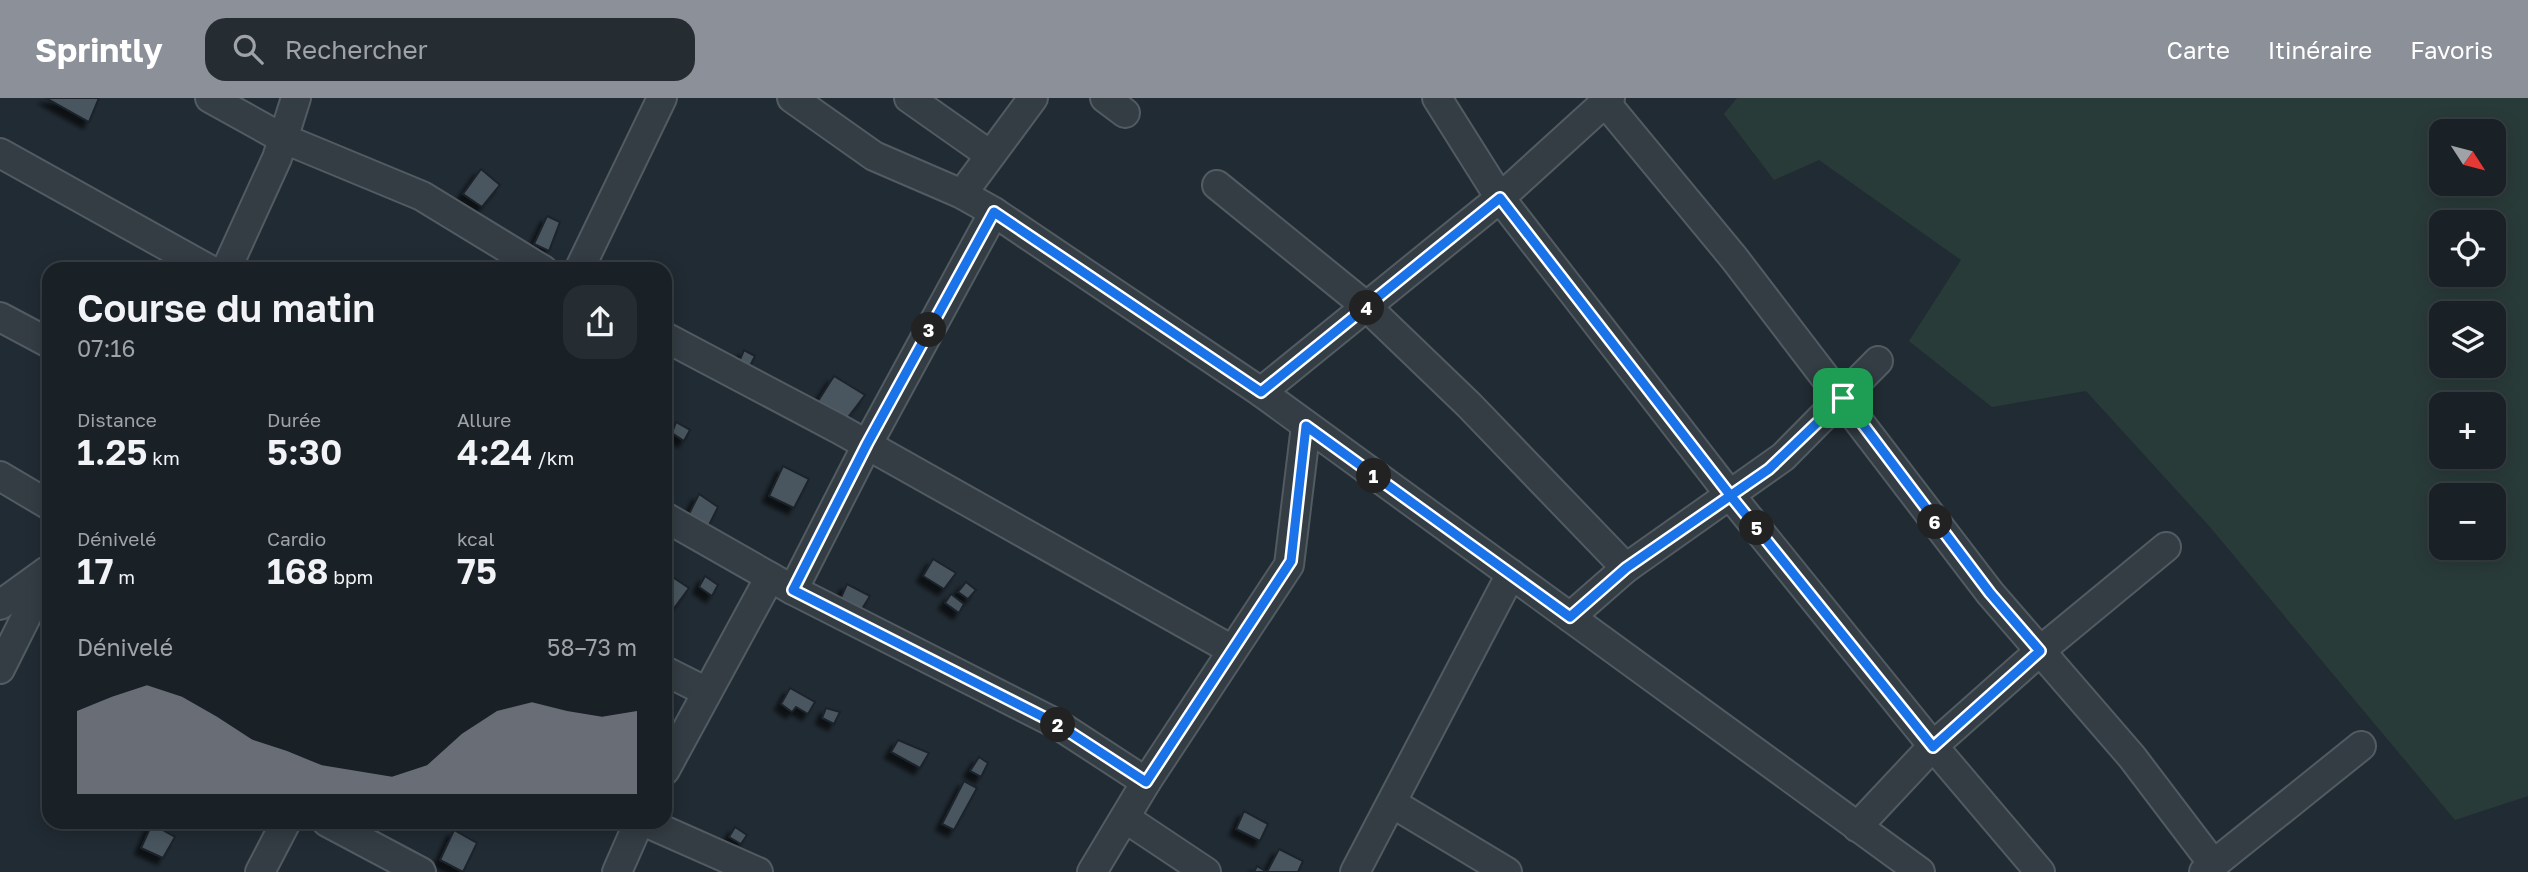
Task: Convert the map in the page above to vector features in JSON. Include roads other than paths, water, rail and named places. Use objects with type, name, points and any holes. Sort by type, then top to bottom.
[{"type":"street","points":[[210,98],[282,138],[422,196],[530,262]]},
{"type":"street","points":[[230,262],[277,158],[296,98]]},
{"type":"street","points":[[583,262],[663,98]]},
{"type":"street","points":[[792,98],[874,156],[962,194],[994,212],[1261,392],[1920,872]]},
{"type":"street","points":[[909,98],[990,155]]},
{"type":"street","points":[[962,194],[1033,98]]},
{"type":"street","points":[[1437,98],[1500,198],[1730,495],[1933,747],[2040,872]]},
{"type":"street","points":[[1261,392],[1500,198],[1607,100],[1843,398],[1982,582],[2132,757],[2209,869],[2361,746]]},
{"type":"street","points":[[0,153],[196,262]]},
{"type":"street","points":[[1217,185],[1367,307],[1469,405],[1626,568]]},
{"type":"street","points":[[672,756],[705,691],[782,583],[867,444],[994,212]]},
{"type":"street","points":[[0,317],[42,340]]},
{"type":"street","points":[[672,341],[867,444],[1232,650]]},
{"type":"street","points":[[1570,617],[1626,568],[1783,457],[1878,361]]},
{"type":"street","points":[[1092,872],[1146,782],[1291,561],[1306,426]]},
{"type":"street","points":[[0,476],[42,501]]},
{"type":"street","points":[[672,521],[782,583],[1057,724],[1146,782]]},
{"type":"street","points":[[1857,827],[1933,747],[2040,651],[2166,547]]},
{"type":"street","points":[[1355,872],[1511,573]]},
{"type":"street","points":[[0,605],[42,575]]},
{"type":"street","points":[[0,669],[42,584]]},
{"type":"street","points":[[672,674],[705,691]]},
{"type":"street","points":[[1392,803],[1507,872]]},
{"type":"street","points":[[1125,818],[1206,872]]},
{"type":"street","points":[[260,872],[282,829]]},
{"type":"street","points":[[340,829],[421,872]]},
{"type":"street","points":[[617,872],[636,829]]},
{"type":"street","points":[[661,829],[758,872]]}]
